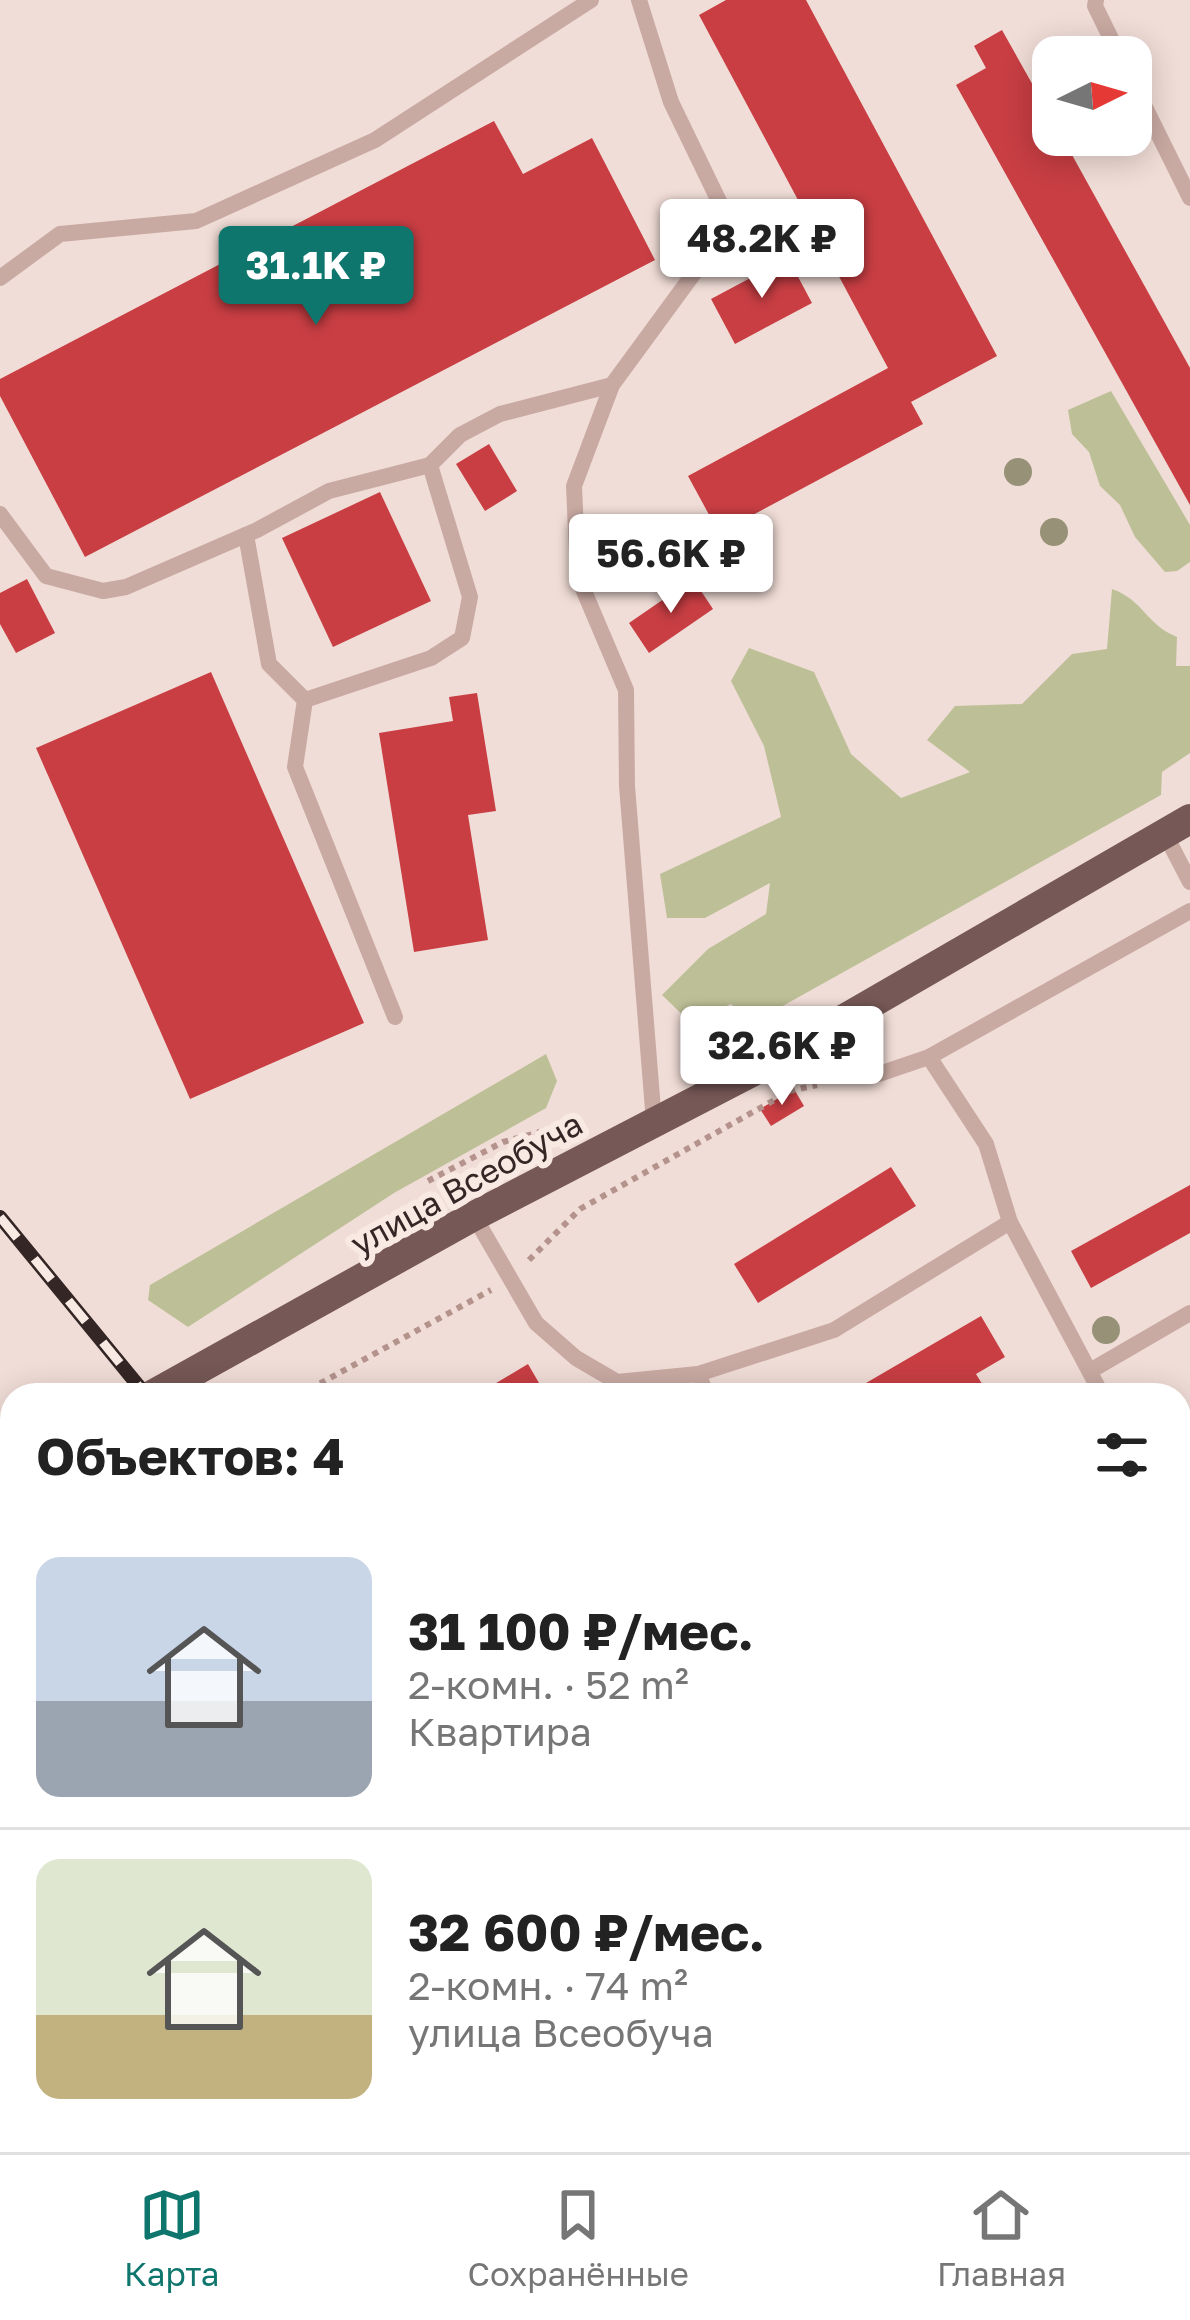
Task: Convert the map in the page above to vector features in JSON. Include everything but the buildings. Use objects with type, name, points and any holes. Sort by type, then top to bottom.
[{"type":"main road","name":"улица Всеобуча","points":[[174,1383],[474,1216],[795,1047],[1178,826]]},
{"type":"lane","points":[[0,278],[61,234],[196,220],[375,140],[591,0]]},
{"type":"lane","points":[[639,0],[671,102],[730,224],[613,385],[574,486],[578,577],[626,690],[627,787],[654,1122]]},
{"type":"lane","points":[[1096,0],[1110,36]]},
{"type":"lane","points":[[1152,122],[1190,198]]},
{"type":"lane","points":[[0,514],[46,576],[104,591],[126,587],[246,535],[328,491],[430,465],[460,435],[500,414],[613,385]]},
{"type":"lane","points":[[305,700],[431,658],[462,638],[470,597],[430,465]]},
{"type":"lane","points":[[246,535],[269,664],[305,700]]},
{"type":"lane","points":[[305,700],[295,766],[394,1017]]},
{"type":"lane","points":[[1178,826],[1190,882]]},
{"type":"lane","points":[[795,1047],[848,1070],[879,1074],[929,1057],[1190,911]]},
{"type":"lane","points":[[929,1057],[986,1144],[1010,1222],[1096,1383]]},
{"type":"lane","points":[[474,1216],[536,1323],[576,1358],[617,1382],[698,1374],[834,1330],[1010,1222]]},
{"type":"lane","points":[[1090,1371],[1190,1312]]},
{"type":"lane","points":[[698,1374],[701,1383]]},
{"type":"path","points":[[321,1383],[511,1279],[580,1209],[794,1089],[879,1074]]},
{"type":"path","points":[[428,1181],[503,1142],[539,1132]]},
{"type":"green space","points":[[1111,391],[1190,525],[1190,562],[1177,571],[1165,572],[1135,537],[1120,505],[1100,486],[1089,452],[1072,434],[1068,410]]},
{"type":"green space","points":[[1112,589],[1177,637],[1176,666],[1190,666],[1190,753],[1162,772],[1161,795],[754,1022],[731,1004],[690,1022],[662,995],[708,949],[766,914],[770,883],[705,918],[667,918],[660,874],[781,817],[764,746],[731,681],[749,648],[814,672],[851,754],[901,798],[970,772],[927,740],[955,706],[1022,704],[1072,654],[1107,649]]},
{"type":"green space","points":[[546,1054],[557,1081],[546,1108],[394,1193],[188,1327],[148,1300],[150,1285]]},
{"type":"railway","points":[[0,1217],[136,1383]]}]
